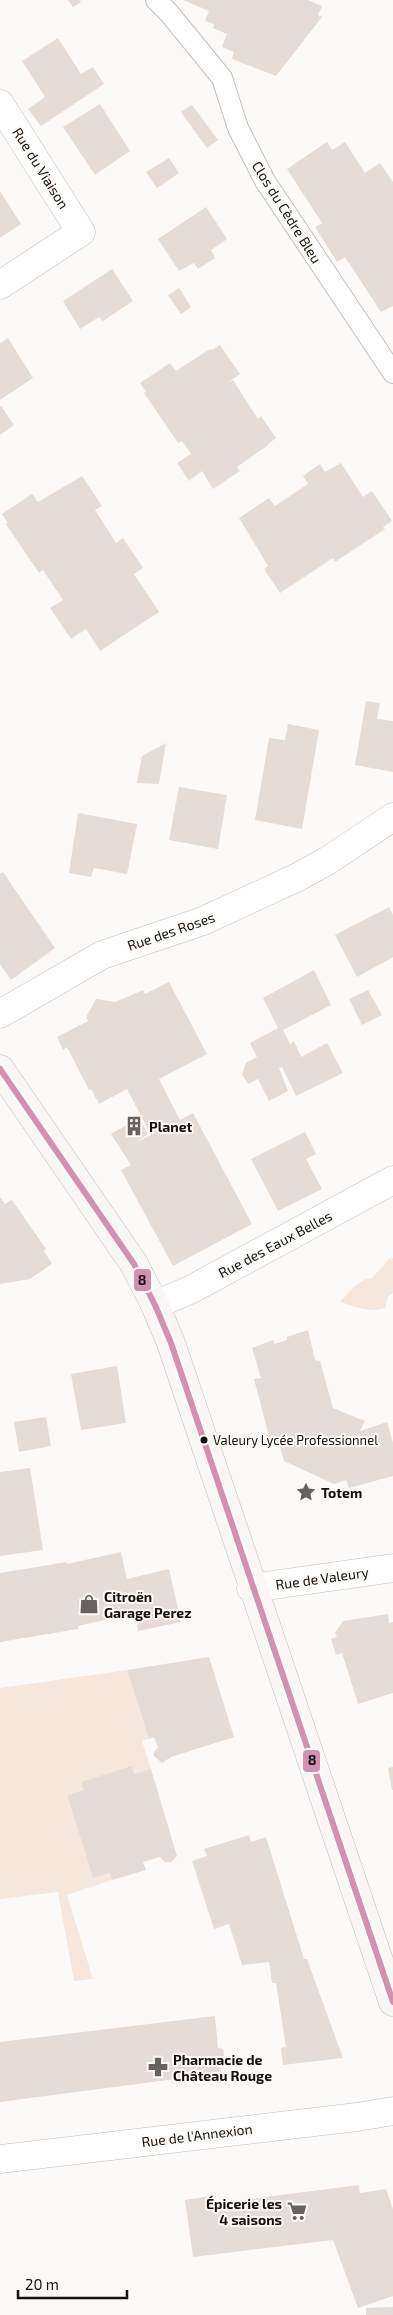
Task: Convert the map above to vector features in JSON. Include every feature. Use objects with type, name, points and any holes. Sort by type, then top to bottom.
[{"type":"main road","points":[[0,1069],[134,1264],[155,1305],[171,1343],[251,1588],[346,1859],[393,2002]]},
{"type":"street","name":"Rue du Viaison","points":[[0,104],[81,232],[0,285]]},
{"type":"street","name":"Rue des Roses","points":[[0,1014],[102,955],[204,922],[298,877],[327,861],[393,817]]},
{"type":"street","name":"Rue des Eaux Belles","points":[[155,1305],[192,1289],[393,1180]]},
{"type":"street","name":"Rue de Valeury","points":[[251,1588],[393,1568]]},
{"type":"street","name":"Rue de l'Annexion","points":[[0,2159],[357,2117],[393,2110]]},
{"type":"lane","name":"Clos du Cèdre Bleu","points":[[156,0],[169,13],[222,78],[238,128],[265,181],[393,373]]},
{"type":"shaded area","points":[[393,1258],[393,1293],[388,1297],[385,1308],[368,1310],[340,1302],[354,1287],[362,1281],[372,1278],[389,1259]]},
{"type":"shaded area","points":[[127,1670],[149,1739],[142,1741],[151,1769],[134,1774],[131,1767],[82,1782],[84,1790],[67,1795],[93,1878],[110,1873],[112,1880],[67,1895],[93,1979],[74,1981],[58,1892],[0,1899],[0,1688]]},
{"type":"building","points":[[68,0],[80,0],[81,2],[73,7]]},
{"type":"building","points":[[183,0],[308,0],[322,6],[318,15],[322,17],[276,76],[232,59],[234,52],[222,47],[227,34],[213,28],[214,24],[205,21],[209,11]]},
{"type":"building","points":[[58,38],[81,74],[93,67],[104,84],[41,126],[28,109],[45,97],[22,61]]},
{"type":"building","points":[[100,104],[130,151],[95,175],[63,127]]},
{"type":"building","points":[[192,105],[218,140],[207,148],[181,112]]},
{"type":"building","points":[[327,142],[332,150],[345,142],[365,173],[380,163],[393,182],[393,306],[381,312],[345,257],[337,262],[315,227],[322,223],[287,169]]},
{"type":"building","points":[[169,158],[179,173],[157,188],[146,172]]},
{"type":"building","points":[[0,191],[21,224],[0,238]]},
{"type":"building","points":[[206,207],[227,239],[211,250],[215,258],[198,269],[194,263],[179,271],[158,239]]},
{"type":"building","points":[[112,269],[133,301],[103,321],[99,317],[80,329],[63,301]]},
{"type":"building","points":[[179,288],[191,307],[181,314],[168,295]]},
{"type":"building","points":[[8,338],[33,378],[0,400],[0,343]]},
{"type":"building","points":[[220,345],[240,374],[227,383],[233,380],[258,419],[261,416],[276,438],[237,467],[240,471],[213,489],[202,471],[189,481],[177,463],[191,454],[182,441],[178,443],[144,393],[146,392],[140,383],[170,363],[176,371],[210,349],[212,350]]},
{"type":"building","points":[[0,407],[14,425],[0,435]]},
{"type":"building","points":[[341,463],[363,497],[372,491],[392,521],[383,527],[385,529],[335,562],[333,558],[280,593],[264,569],[268,566],[239,518],[269,498],[275,506],[308,484],[303,476],[320,464],[325,472]]},
{"type":"building","points":[[82,476],[102,506],[95,510],[116,543],[123,538],[143,568],[134,574],[159,612],[100,651],[86,629],[71,639],[50,608],[63,600],[43,570],[39,573],[6,524],[8,523],[2,514],[32,494],[38,502]]},
{"type":"building","points":[[366,701],[380,703],[377,719],[393,721],[393,772],[355,765]]},
{"type":"building","points":[[288,724],[319,730],[302,829],[255,820],[269,738],[285,740]]},
{"type":"building","points":[[166,743],[159,784],[137,783],[142,756]]},
{"type":"building","points":[[179,787],[227,795],[218,849],[169,840]]},
{"type":"building","points":[[78,813],[137,824],[127,874],[94,868],[91,877],[69,873]]},
{"type":"building","points":[[3,872],[55,948],[11,980],[0,964],[0,874]]},
{"type":"building","points":[[389,907],[393,915],[393,957],[357,977],[335,935]]},
{"type":"building","points":[[314,970],[331,1005],[283,1030],[290,1044],[294,1041],[301,1057],[327,1043],[343,1073],[296,1096],[282,1067],[279,1068],[288,1091],[269,1101],[258,1079],[248,1084],[242,1074],[246,1063],[257,1057],[250,1043],[278,1028],[263,998]]},
{"type":"building","points":[[169,982],[207,1054],[159,1079],[180,1120],[193,1113],[252,1224],[173,1266],[121,1170],[131,1165],[111,1134],[139,1118],[148,1134],[137,1142],[151,1135],[127,1089],[99,1104],[91,1089],[89,1090],[67,1047],[63,1050],[57,1037],[88,1021],[86,1017],[96,999],[115,1002],[143,990],[145,994]]},
{"type":"building","points":[[368,990],[382,1015],[362,1025],[349,999]]},
{"type":"building","points":[[305,1132],[316,1154],[306,1159],[322,1189],[278,1211],[251,1159]]},
{"type":"building","points":[[0,1197],[5,1204],[12,1200],[46,1249],[44,1251],[52,1264],[30,1279],[0,1284]]},
{"type":"building","points":[[308,1330],[315,1360],[320,1361],[333,1408],[365,1421],[360,1431],[387,1422],[393,1443],[393,1476],[349,1488],[346,1480],[334,1484],[284,1461],[279,1443],[271,1444],[254,1379],[261,1378],[252,1348],[273,1340],[274,1344],[287,1340],[287,1337]]},
{"type":"building","points":[[117,1366],[126,1423],[81,1430],[71,1374]]},
{"type":"building","points":[[46,1417],[51,1446],[19,1452],[14,1422]]},
{"type":"building","points":[[30,1468],[43,1550],[0,1556],[0,1472]]},
{"type":"building","name":"Citroën Garage Perez","points":[[121,1552],[127,1579],[169,1569],[181,1622],[138,1631],[136,1613],[78,1626],[78,1629],[0,1642],[0,1573],[67,1562],[67,1564]]},
{"type":"building","points":[[388,1614],[389,1623],[393,1622],[393,1693],[358,1704],[342,1653],[336,1655],[331,1639],[337,1637],[335,1633],[343,1621]]},
{"type":"building","points":[[209,1657],[234,1737],[171,1757],[162,1763],[154,1756],[154,1752],[158,1747],[154,1737],[149,1739],[127,1670]]},
{"type":"building","points":[[132,1766],[134,1774],[151,1769],[177,1856],[171,1862],[165,1862],[160,1857],[143,1862],[146,1870],[112,1880],[110,1873],[93,1878],[67,1795],[84,1790],[81,1782]]},
{"type":"building","points":[[393,1767],[393,1790],[392,1790],[388,1768]]},
{"type":"building","points":[[249,1835],[251,1842],[266,1837],[304,1959],[307,1959],[343,2058],[283,2065],[281,2048],[286,2047],[276,1983],[272,1983],[269,1962],[242,1965],[229,1924],[214,1929],[192,1861],[207,1856],[204,1849]]},
{"type":"building","points":[[215,2016],[218,2048],[223,2049],[225,2059],[220,2061],[221,2073],[0,2102],[0,2042]]},
{"type":"building","points":[[359,2185],[360,2193],[386,2189],[393,2209],[393,2296],[358,2308],[333,2240],[193,2257],[185,2200],[210,2196],[212,2204]]},
{"type":"building","points":[[393,2307],[393,2315],[366,2315],[366,2308]]},
{"type":"transit line","name":"8","points":[[0,1069],[134,1264],[155,1305],[171,1343],[393,2002]]},
{"type":"place","name":"Planet","points":[[134,1126]]},
{"type":"place","name":"Valeury Lycée Professionnel","points":[[204,1440]]},
{"type":"place","name":"Totem","points":[[306,1492]]},
{"type":"place","name":"Citroën Garage Perez","points":[[89,1604]]},
{"type":"place","name":"Pharmacie de Château Rouge","points":[[158,2067]]},
{"type":"place","name":"Épicerie les 4 saisons","points":[[297,2211]]}]
